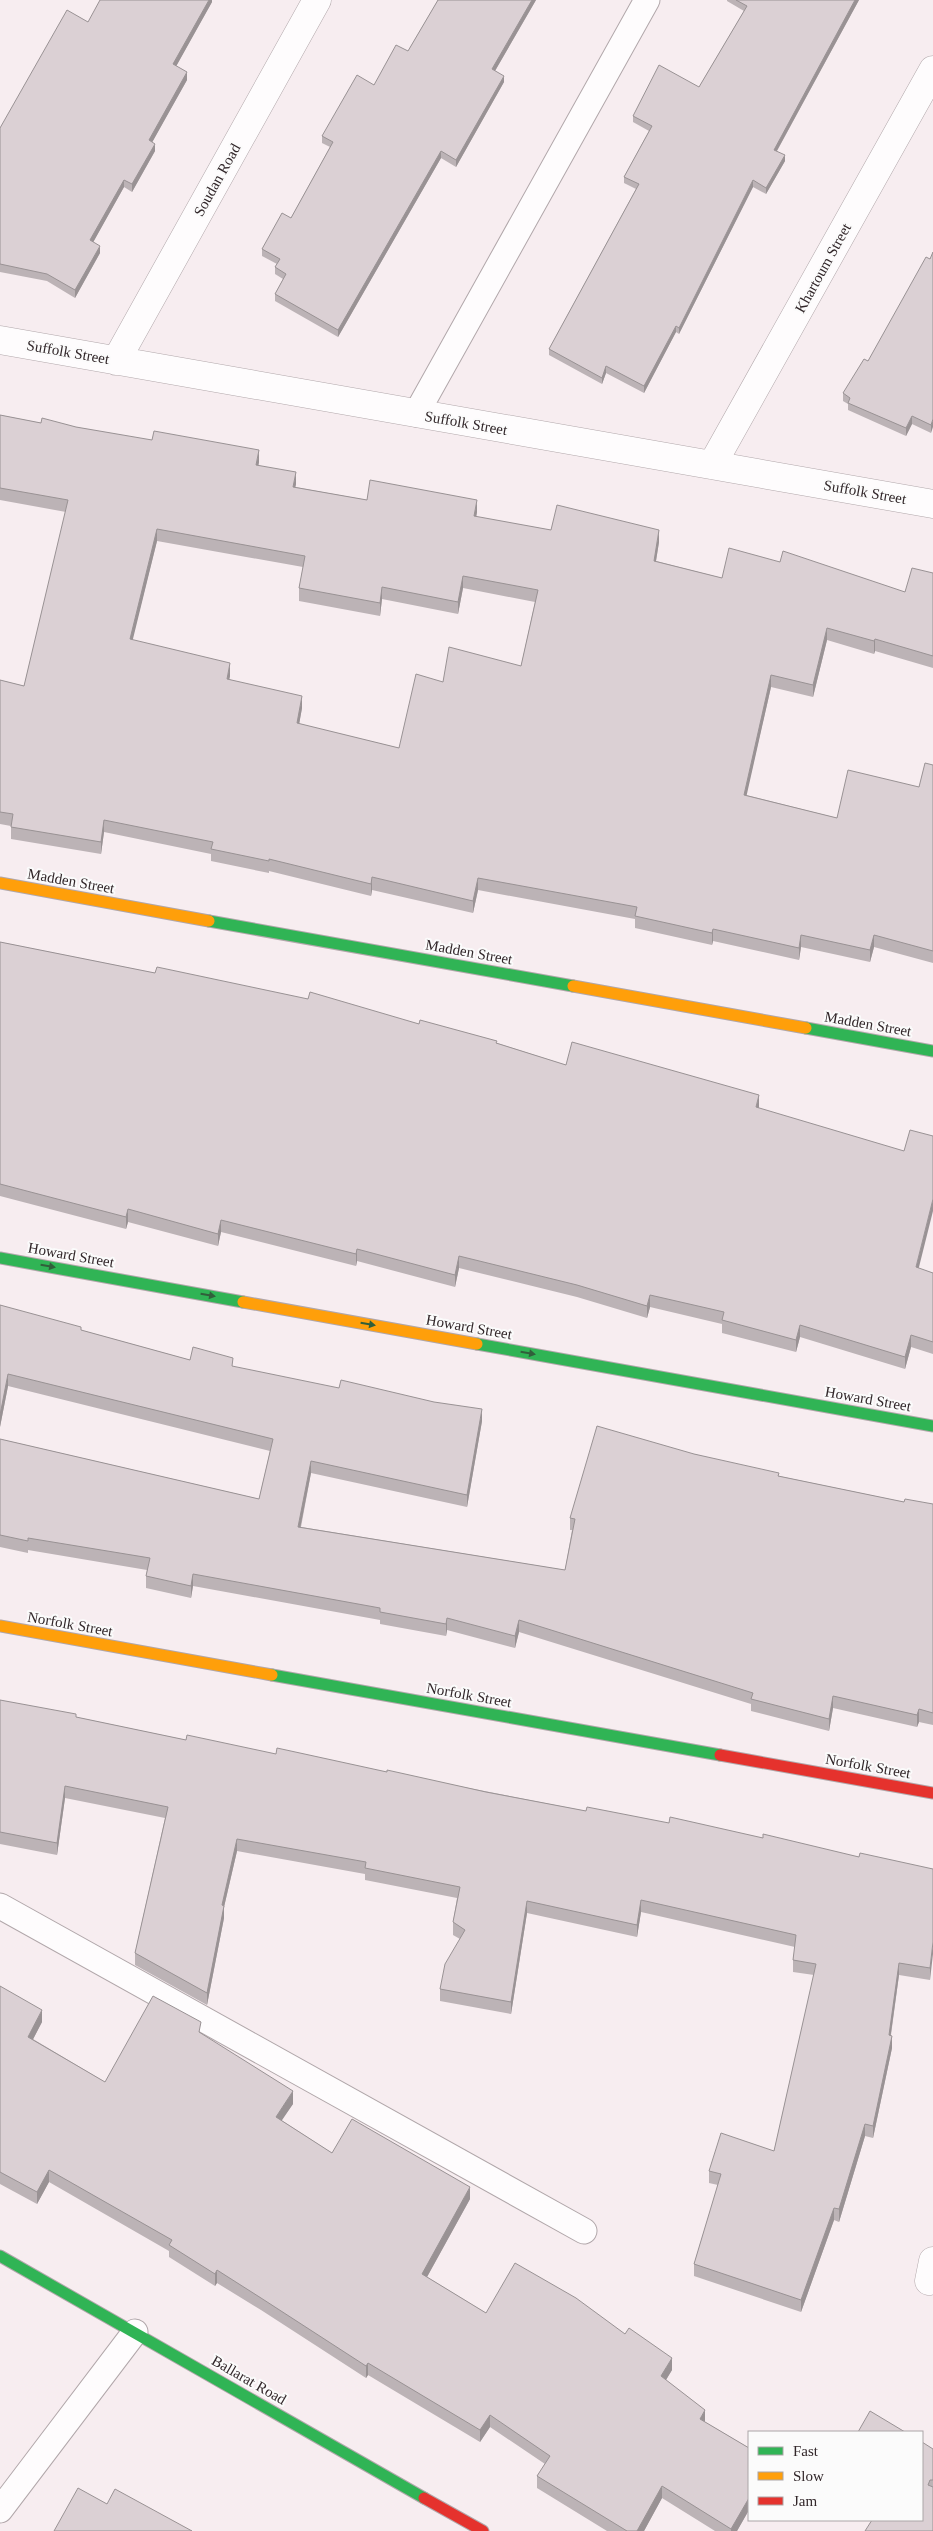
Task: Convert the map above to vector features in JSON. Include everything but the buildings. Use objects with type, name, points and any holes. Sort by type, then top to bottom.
[{"type":"main road","name":"Madden Street","points":[[0,883],[933,1051]]},
{"type":"main road","name":"Howard Street","points":[[0,1258],[933,1426]]},
{"type":"main road","name":"Norfolk Street","points":[[0,1626],[933,1793]]},
{"type":"main road","name":"Ballarat Road","points":[[0,2256],[483,2531]]},
{"type":"street","name":"Soudan Road","points":[[116,360],[317,0]]},
{"type":"street","name":"Khartoum Street","points":[[712,465],[933,70]]},
{"type":"street","name":"Suffolk Street","points":[[0,340],[933,504]]},
{"type":"lane","points":[[416,414],[647,0]]},
{"type":"lane","points":[[0,1906],[584,2230]]},
{"type":"lane","points":[[0,2510],[136,2332]]},
{"type":"traffic: fast","points":[[209,921],[573,986]]},
{"type":"traffic: fast","points":[[806,1028],[933,1051]]},
{"type":"traffic: fast","points":[[0,1258],[243,1302]]},
{"type":"traffic: fast","points":[[477,1344],[933,1426]]},
{"type":"traffic: fast","points":[[272,1675],[720,1755]]},
{"type":"traffic: fast","points":[[0,2256],[424,2498]]},
{"type":"traffic: slow","points":[[0,883],[209,921]]},
{"type":"traffic: slow","points":[[573,986],[806,1028]]},
{"type":"traffic: slow","points":[[243,1302],[477,1344]]},
{"type":"traffic: slow","points":[[0,1626],[272,1675]]},
{"type":"traffic: jam","points":[[720,1755],[933,1793]]},
{"type":"traffic: jam","points":[[424,2498],[483,2531]]}]
